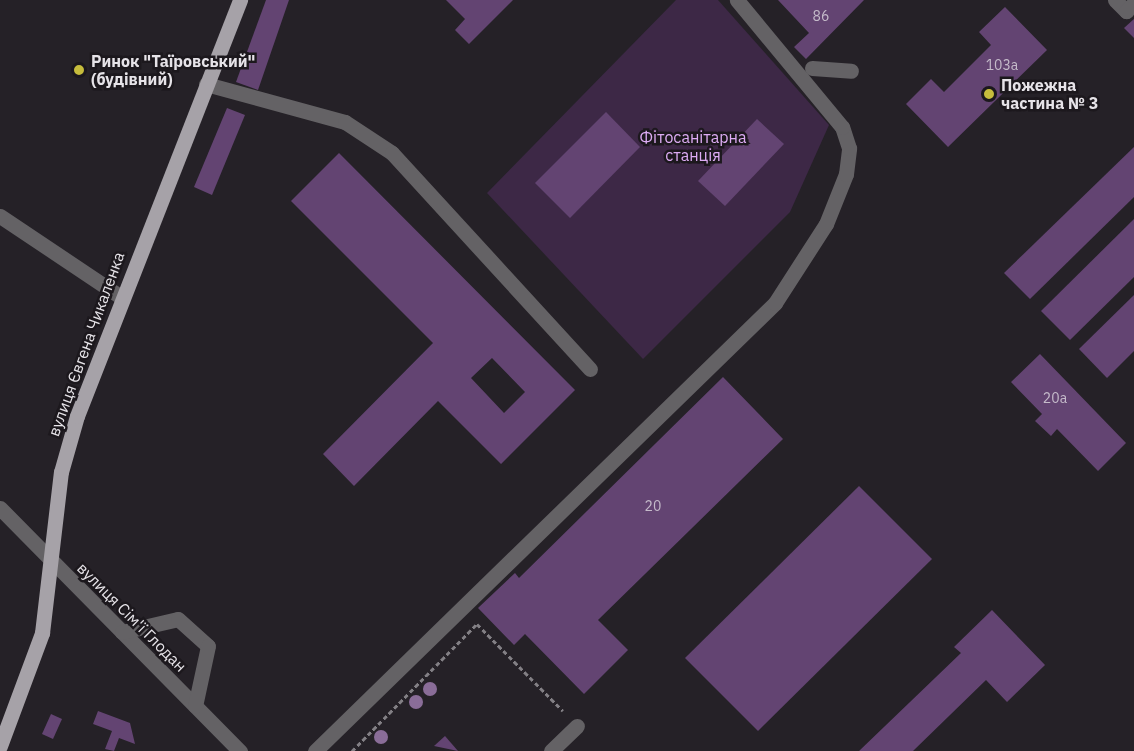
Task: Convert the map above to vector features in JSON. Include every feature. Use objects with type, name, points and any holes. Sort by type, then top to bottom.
[{"type":"main road","name":"вулиця Євгена Чикаленка","points":[[0,746],[42,633],[54,564],[62,472],[121,297],[240,0]]},
{"type":"street","points":[[315,751],[775,303],[826,224],[846,174],[849,148],[842,126],[812,68],[737,0]]},
{"type":"street","points":[[1115,0],[1126,11],[1134,3]]},
{"type":"street","points":[[812,68],[851,72]]},
{"type":"street","points":[[206,84],[345,122],[392,153],[590,369]]},
{"type":"street","points":[[0,216],[121,297]]},
{"type":"street","name":"вулиця Сім'ї Глодан","points":[[0,508],[240,751]]},
{"type":"street","points":[[122,632],[178,618],[208,646],[195,706]]},
{"type":"street","points":[[551,751],[577,726]]},
{"type":"path","points":[[352,751],[477,624],[563,711]]},
{"type":"green space","name":"Фітосанітарна станція","points":[[676,0],[718,0],[829,125],[790,212],[643,359],[487,193]]},
{"type":"building","points":[[266,0],[289,0],[258,90],[236,82]]},
{"type":"building","points":[[446,0],[513,0],[469,44],[455,30],[465,19]]},
{"type":"building","points":[[778,0],[864,0],[806,59],[794,47],[809,33]]},
{"type":"building","points":[[1005,7],[1047,50],[948,147],[906,104],[931,79],[944,92],[991,45],[979,32]]},
{"type":"building","points":[[1134,19],[1134,38],[1124,28]]},
{"type":"building","points":[[227,108],[245,115],[212,195],[194,187]]},
{"type":"building","name":"Фітосанітарна станція","points":[[606,112],[640,147],[570,218],[535,183]]},
{"type":"building","points":[[757,119],[784,144],[725,206],[698,181]]},
{"type":"building","points":[[1134,147],[1134,197],[1030,299],[1004,273]]},
{"type":"building","points":[[339,153],[575,390],[501,464],[438,401],[354,486],[323,454],[433,343],[291,201]],"holes":[[[492,358],[525,392],[504,413],[471,378]]]},
{"type":"building","points":[[1134,219],[1134,277],[1070,340],[1041,311]]},
{"type":"building","points":[[1134,295],[1134,351],[1107,378],[1079,349]]},
{"type":"building","points":[[1040,354],[1126,443],[1098,471],[1057,429],[1051,436],[1035,421],[1042,414],[1011,382]]},
{"type":"building","points":[[723,377],[783,439],[598,620],[628,650],[584,694],[525,634],[514,645],[478,608],[515,573],[519,578]]},
{"type":"building","points":[[859,486],[932,559],[758,731],[685,658]]},
{"type":"building","points":[[992,610],[1045,665],[1007,702],[986,680],[913,751],[859,751],[961,653],[954,647]]},
{"type":"building","points":[[98,711],[130,723],[135,744],[119,738],[114,751],[105,749],[112,731],[93,724]]},
{"type":"building","points":[[51,714],[62,719],[53,739],[42,734]]},
{"type":"building","points":[[445,736],[458,751],[434,746]]},
{"type":"place","name":"Ринок \"Таїровський\" (будівний)","points":[[79,70]]},
{"type":"place","name":"Пожежна частина № 3","points":[[989,94]]}]
